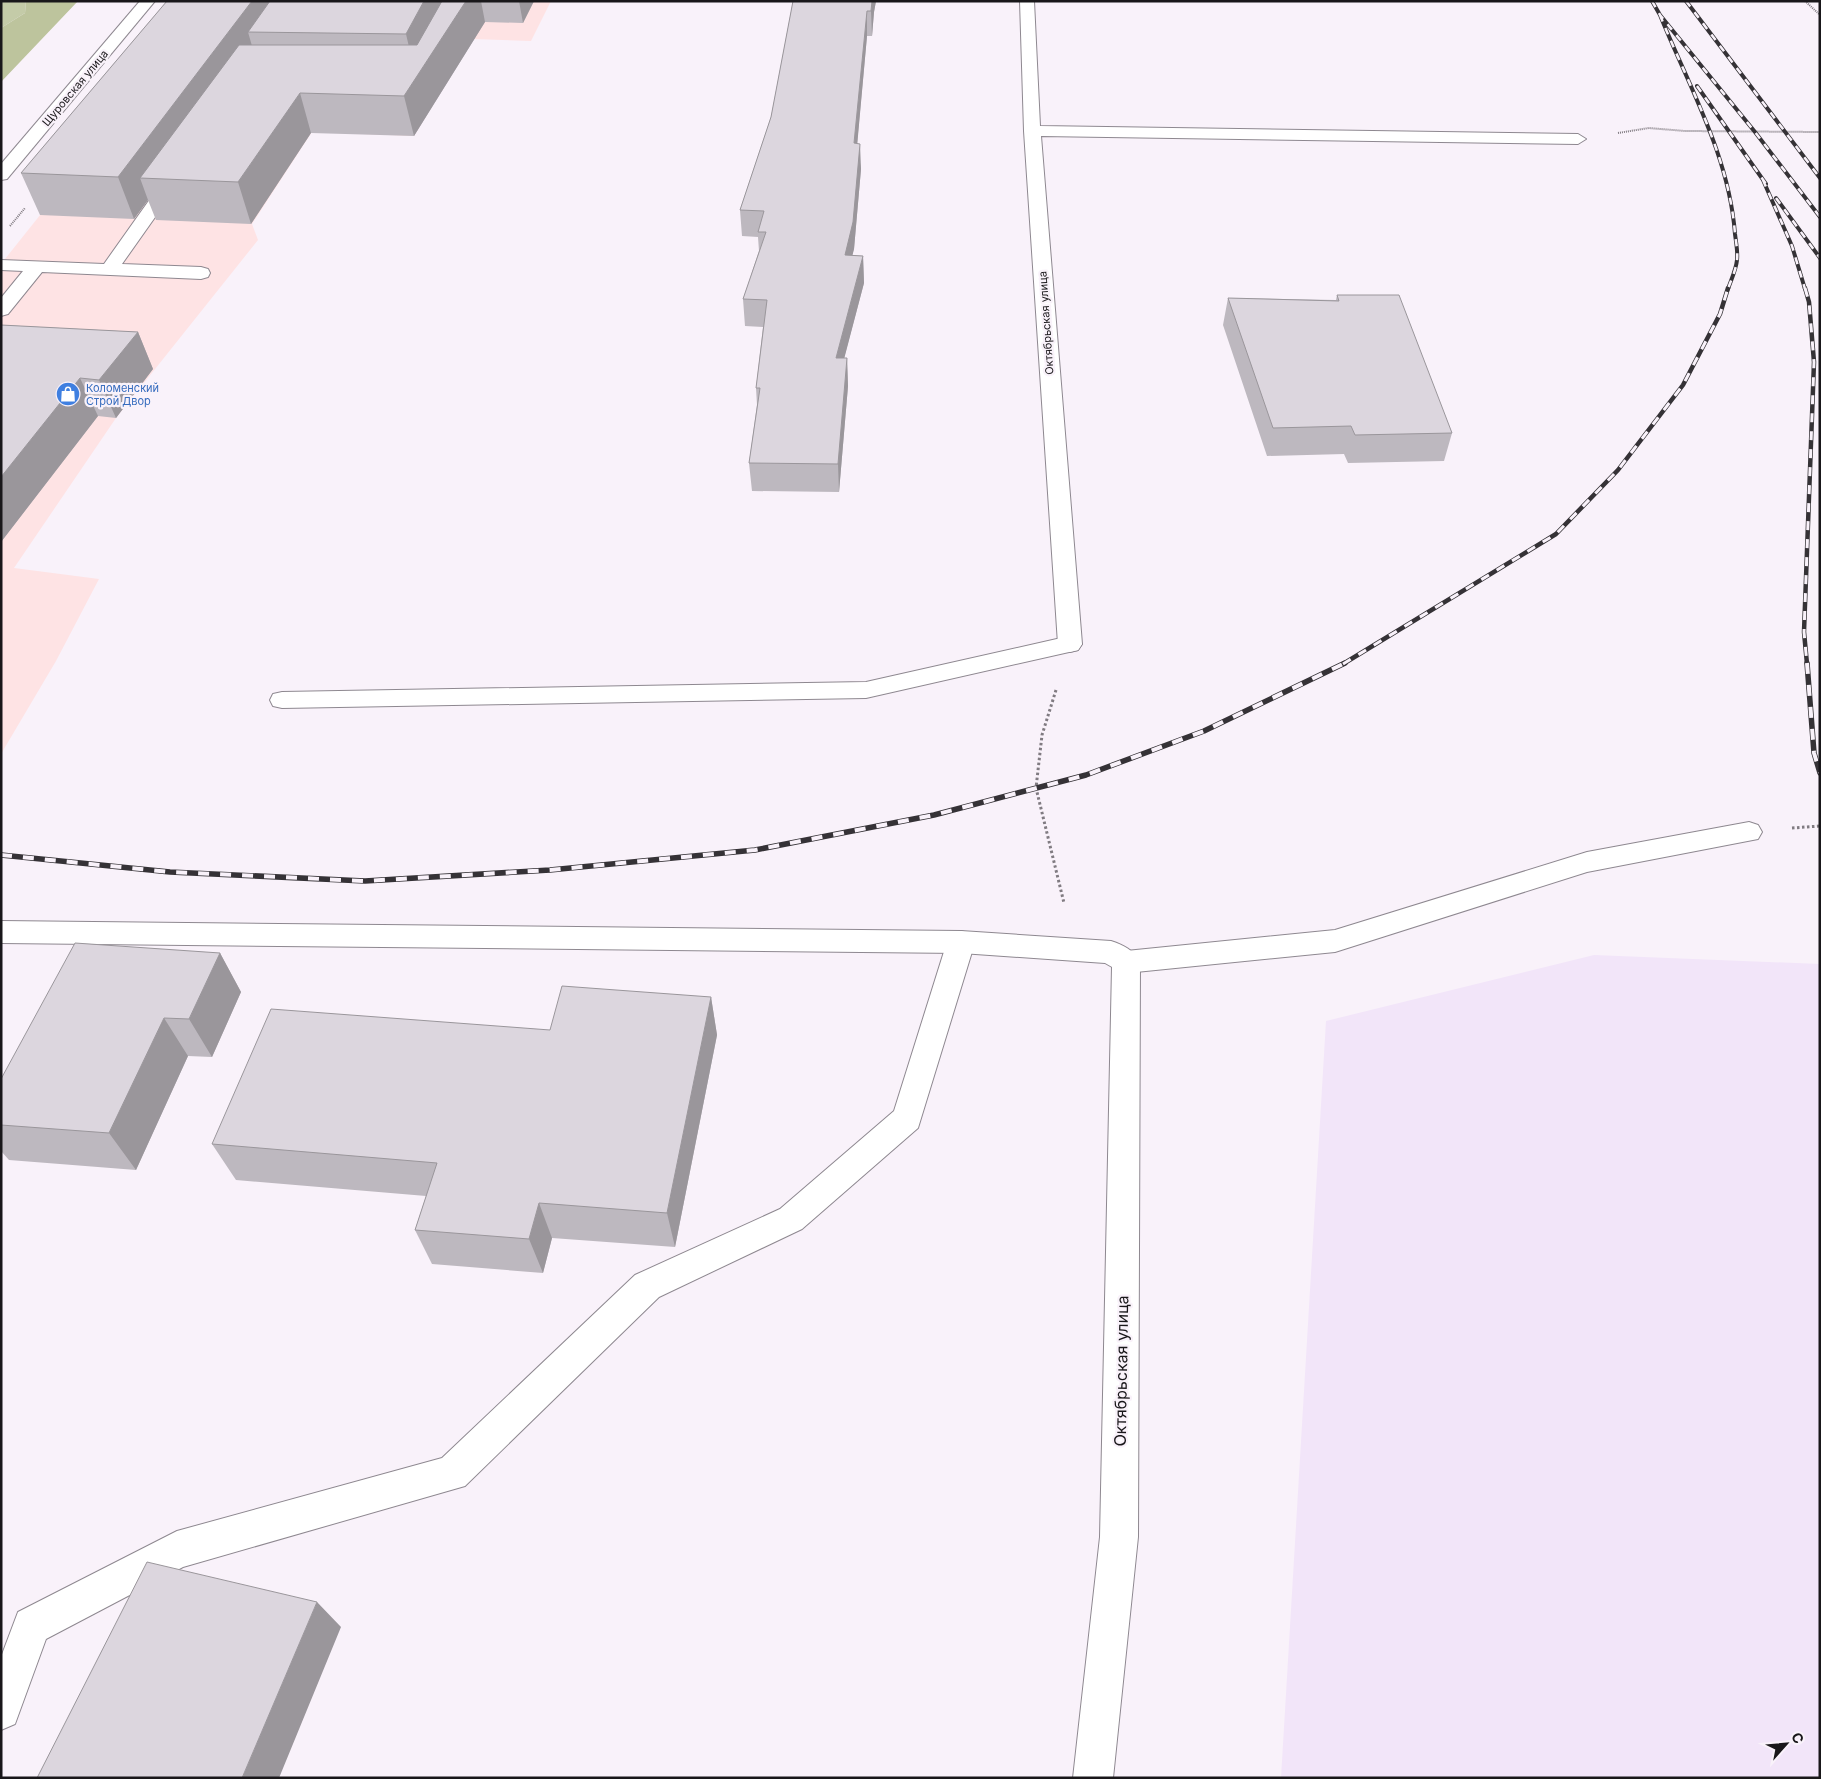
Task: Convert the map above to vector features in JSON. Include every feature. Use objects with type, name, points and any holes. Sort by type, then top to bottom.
[{"type":"street","name":"Щуровская улица","points":[[1,175],[148,1]]},
{"type":"street","name":"Октябрьская улица","points":[[1027,1],[1032,131],[1070,644]]},
{"type":"street","points":[[1032,131],[1578,139]]},
{"type":"street","points":[[109,269],[182,167]]},
{"type":"street","points":[[1,265],[201,272]]},
{"type":"street","points":[[1,310],[36,266]]},
{"type":"street","points":[[282,700],[866,690],[1070,644]]},
{"type":"street","points":[[1,932],[961,942],[1111,952],[1126,962],[1335,940],[1587,862],[1749,832]]},
{"type":"street","points":[[1,1710],[32,1626],[176,1550],[452,1473],[647,1286],[791,1219],[908,1119],[961,942]]},
{"type":"street","name":"Октябрьская улица","points":[[1093,1778],[1119,1537],[1126,962]]},
{"type":"path","points":[[1804,1],[1820,16]]},
{"type":"path","points":[[1578,139],[1649,128],[1685,131],[1820,132]]},
{"type":"path","points":[[1070,644],[1042,735],[1036,788],[1076,949]]},
{"type":"shaded area","name":"Коломенский Строй Двор","points":[[211,1],[551,1],[531,41],[473,39],[414,136],[312,132],[252,224],[258,240],[116,418],[14,568],[99,579],[56,661],[1,754],[1,264]]},
{"type":"shaded area","points":[[1594,955],[1820,964],[1820,1778],[1281,1778],[1326,1021]]},
{"type":"green space","points":[[1,1],[26,1],[25,13],[1,28]]},
{"type":"green space","points":[[26,1],[78,1],[1,82],[1,28],[25,13]]},
{"type":"building","points":[[167,1],[252,1],[118,177],[21,173]]},
{"type":"building","points":[[270,1],[424,1],[406,34],[248,32]]},
{"type":"building","points":[[442,1],[466,1],[404,96],[300,93],[238,182],[140,178],[239,45],[417,45]]},
{"type":"building","points":[[793,1],[872,1],[871,11],[867,11],[854,143],[860,144],[853,222],[845,255],[863,256],[836,358],[847,358],[838,464],[749,463],[760,388],[756,388],[767,300],[743,299],[766,232],[758,232],[764,211],[740,210],[771,117]]},
{"type":"building","points":[[1337,295],[1399,295],[1452,433],[1355,435],[1351,426],[1273,428],[1228,298],[1339,301]]},
{"type":"building","points":[[1,325],[138,332],[99,380],[80,378],[1,477]]},
{"type":"building","points":[[75,943],[220,953],[189,1019],[164,1018],[109,1133],[1,1125],[1,1079]]},
{"type":"building","points":[[562,986],[711,997],[667,1213],[539,1203],[529,1239],[415,1230],[437,1163],[212,1144],[271,1009],[550,1030]]},
{"type":"building","points":[[147,1562],[317,1602],[242,1778],[37,1778]]},
{"type":"railway","points":[[1652,1],[1660,15]]},
{"type":"railway","points":[[1686,1],[1820,178]]},
{"type":"railway","points":[[1660,15],[1755,132],[1820,217]]},
{"type":"railway","points":[[1660,15],[1706,122],[1725,177],[1731,205],[1737,254],[1736,267],[1728,289]]},
{"type":"railway","points":[[1697,86],[1766,184]]},
{"type":"railway","points":[[1763,180],[1792,246],[1805,289]]},
{"type":"railway","points":[[1776,198],[1820,258]]},
{"type":"railway","points":[[1343,664],[1556,534],[1618,470],[1683,385],[1720,314],[1728,288]]},
{"type":"railway","points":[[1805,288],[1809,302],[1814,362],[1804,632],[1807,664]]},
{"type":"railway","points":[[1807,663],[1814,753],[1820,773]]},
{"type":"railway","points":[[1,855],[170,872],[365,881],[550,870],[755,850],[934,815],[1086,775],[1204,731],[1343,664]]},
{"type":"place","name":"Коломенский Строй Двор","points":[[68,394]]}]
